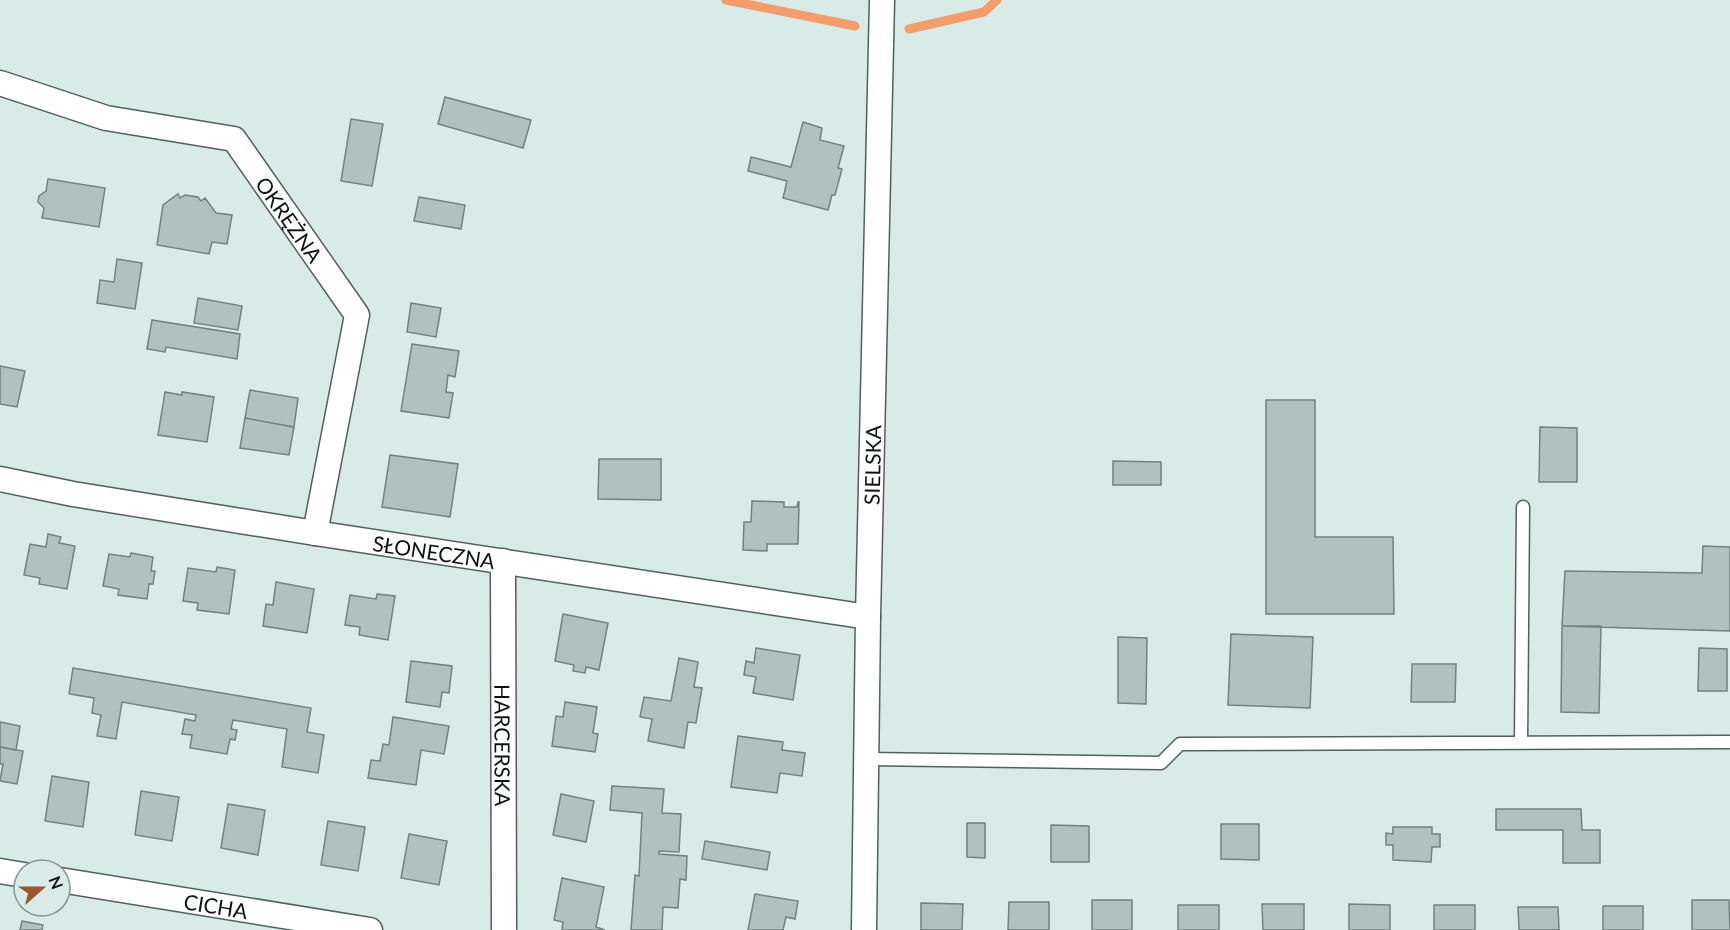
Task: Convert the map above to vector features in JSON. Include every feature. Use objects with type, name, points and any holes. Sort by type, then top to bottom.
[{"type":"street","name":"SIELSKA","points":[[864,930],[868,617],[882,0]]},
{"type":"street","name":"OKRĘŻNA","points":[[0,83],[106,118],[234,139],[241,148],[357,315],[315,533]]},
{"type":"street","name":"SŁONECZNA","points":[[0,479],[73,494],[315,533],[868,617]]},
{"type":"street","name":"HARCERSKA","points":[[503,561],[504,930]]},
{"type":"street","name":"CICHA","points":[[72,882],[370,930]]},
{"type":"lane","points":[[1521,743],[1523,507]]},
{"type":"lane","points":[[866,759],[1161,764],[1180,744],[1730,742]]},
{"type":"building","points":[[445,97],[531,120],[523,148],[438,124]]},
{"type":"building","points":[[351,119],[383,124],[372,186],[341,181]]},
{"type":"building","points":[[803,122],[822,128],[820,140],[844,146],[838,168],[842,169],[828,210],[783,198],[787,181],[748,171],[751,157],[791,167]]},
{"type":"building","points":[[48,179],[105,188],[99,227],[42,218],[44,208],[38,202],[39,196],[46,191]]},
{"type":"building","points":[[178,194],[180,198],[185,195],[198,197],[201,201],[205,198],[216,213],[232,215],[227,244],[212,242],[209,254],[157,245],[163,205]]},
{"type":"building","points":[[419,197],[465,205],[461,229],[414,221]]},
{"type":"building","points":[[117,259],[142,263],[135,309],[97,303],[100,280],[114,282]]},
{"type":"building","points":[[198,298],[242,306],[238,330],[194,323]]},
{"type":"building","points":[[411,303],[441,308],[436,337],[407,332]]},
{"type":"building","points":[[152,320],[240,334],[237,359],[166,347],[165,352],[147,349]]},
{"type":"building","points":[[412,344],[459,351],[455,377],[448,375],[446,392],[453,393],[449,418],[401,411]]},
{"type":"building","points":[[0,366],[25,371],[17,407],[0,404]]},
{"type":"building","points":[[250,390],[298,398],[294,427],[245,418]]},
{"type":"building","points":[[165,392],[214,397],[207,442],[158,435]]},
{"type":"building","points":[[1266,400],[1315,400],[1315,537],[1393,537],[1394,614],[1266,614]]},
{"type":"building","points":[[245,418],[294,427],[289,455],[240,448]]},
{"type":"building","points":[[1540,427],[1577,428],[1577,482],[1539,482]]},
{"type":"building","points":[[390,455],[458,464],[450,517],[382,507]]},
{"type":"building","points":[[599,459],[661,459],[661,500],[598,499]]},
{"type":"building","points":[[1113,461],[1161,462],[1161,485],[1113,485]]},
{"type":"building","points":[[752,501],[784,502],[784,507],[797,507],[799,502],[798,544],[767,544],[767,551],[743,550],[744,522],[751,522]]},
{"type":"building","points":[[48,534],[61,537],[59,543],[75,546],[67,589],[39,584],[40,578],[24,575],[30,544],[46,547]]},
{"type":"building","points":[[1703,546],[1730,547],[1730,631],[1562,626],[1565,571],[1702,573]]},
{"type":"building","points":[[131,553],[153,557],[151,571],[155,571],[153,584],[149,584],[147,599],[118,595],[119,589],[103,586],[109,554],[130,557]]},
{"type":"building","points":[[217,567],[235,570],[229,614],[197,610],[198,603],[183,601],[188,568],[216,572]]},
{"type":"building","points":[[276,582],[314,589],[307,633],[263,626],[266,604],[273,605]]},
{"type":"building","points":[[377,594],[395,596],[388,640],[359,635],[360,627],[345,625],[350,595],[376,599]]},
{"type":"building","points":[[563,614],[608,623],[599,670],[586,667],[585,673],[573,671],[574,665],[555,661]]},
{"type":"building","points":[[1562,626],[1601,626],[1599,713],[1561,712]]},
{"type":"building","points":[[1231,634],[1313,637],[1310,708],[1228,705]]},
{"type":"building","points":[[1118,637],[1147,638],[1146,704],[1118,703]]},
{"type":"building","points":[[756,648],[800,655],[793,700],[753,693],[756,677],[744,675],[746,661],[754,663]]},
{"type":"building","points":[[1699,648],[1727,649],[1727,691],[1698,691]]},
{"type":"building","points":[[679,658],[698,662],[694,687],[702,688],[696,723],[688,722],[684,748],[648,741],[652,719],[640,717],[644,697],[671,701]]},
{"type":"building","points":[[411,661],[452,666],[449,693],[442,692],[440,707],[406,702]]},
{"type":"building","points":[[1412,664],[1456,664],[1455,702],[1411,702]]},
{"type":"building","points":[[73,668],[311,708],[307,732],[324,735],[318,773],[282,767],[287,729],[233,720],[231,729],[237,730],[235,740],[230,739],[227,754],[190,748],[192,735],[182,734],[185,719],[195,721],[196,715],[122,702],[116,739],[97,736],[101,715],[92,713],[94,698],[69,694]]},
{"type":"building","points":[[565,702],[597,707],[593,733],[598,734],[595,752],[552,746],[556,716],[563,717]]},
{"type":"building","points":[[393,717],[449,726],[444,754],[421,750],[416,785],[368,778],[371,760],[380,761],[383,744],[389,745]]},
{"type":"building","points":[[0,722],[20,726],[16,750],[0,747]]},
{"type":"building","points":[[738,736],[783,742],[782,750],[805,753],[802,776],[780,773],[777,793],[731,787]]},
{"type":"building","points":[[0,747],[23,751],[17,784],[0,781],[3,764],[0,764]]},
{"type":"building","points":[[52,776],[89,782],[83,827],[45,821]]},
{"type":"building","points":[[612,786],[664,789],[662,813],[681,814],[679,852],[659,851],[659,854],[687,856],[686,880],[680,879],[678,908],[663,907],[662,930],[631,930],[635,875],[639,876],[642,813],[610,810]]},
{"type":"building","points":[[141,791],[179,797],[172,841],[135,835]]},
{"type":"building","points":[[561,794],[594,801],[586,842],[553,835]]},
{"type":"building","points":[[228,804],[265,810],[258,855],[221,848]]},
{"type":"building","points":[[1496,809],[1581,809],[1582,830],[1600,830],[1600,863],[1563,863],[1563,830],[1496,830]]},
{"type":"building","points":[[328,821],[365,827],[358,871],[321,865]]},
{"type":"building","points":[[967,823],[985,823],[985,858],[967,857]]},
{"type":"building","points":[[1221,824],[1259,824],[1259,860],[1221,859]]},
{"type":"building","points":[[1051,825],[1089,826],[1089,862],[1051,862]]},
{"type":"building","points":[[1393,827],[1432,827],[1432,834],[1440,834],[1440,847],[1432,847],[1431,862],[1393,860],[1393,845],[1386,845],[1386,833],[1393,834]]},
{"type":"building","points":[[409,834],[447,841],[439,885],[401,878]]},
{"type":"building","points":[[705,841],[770,852],[767,870],[702,859]]},
{"type":"building","points":[[562,878],[604,887],[596,927],[605,930],[562,930],[563,922],[554,920]]},
{"type":"building","points":[[755,894],[798,901],[795,919],[786,917],[783,930],[748,930]]},
{"type":"building","points":[[1092,900],[1132,900],[1132,930],[1092,930]]},
{"type":"building","points":[[1692,900],[1729,900],[1730,930],[1692,930]]},
{"type":"building","points":[[1009,902],[1049,902],[1049,930],[1008,930]]},
{"type":"building","points":[[921,903],[963,904],[962,930],[921,930]]},
{"type":"building","points":[[1262,904],[1304,904],[1304,930],[1263,930]]},
{"type":"building","points":[[1349,904],[1390,905],[1390,930],[1349,930]]},
{"type":"building","points":[[1178,905],[1219,905],[1219,930],[1178,930]]},
{"type":"building","points":[[1434,905],[1475,905],[1475,930],[1434,930]]},
{"type":"building","points":[[1603,906],[1643,906],[1643,930],[1603,930]]},
{"type":"building","points":[[1518,907],[1558,907],[1559,930],[1519,930]]},
{"type":"building","points":[[22,921],[43,925],[42,930],[20,930]]},
{"type":"waterway","points":[[726,0],[855,26]]},
{"type":"waterway","points":[[909,29],[984,12],[997,0]]}]
